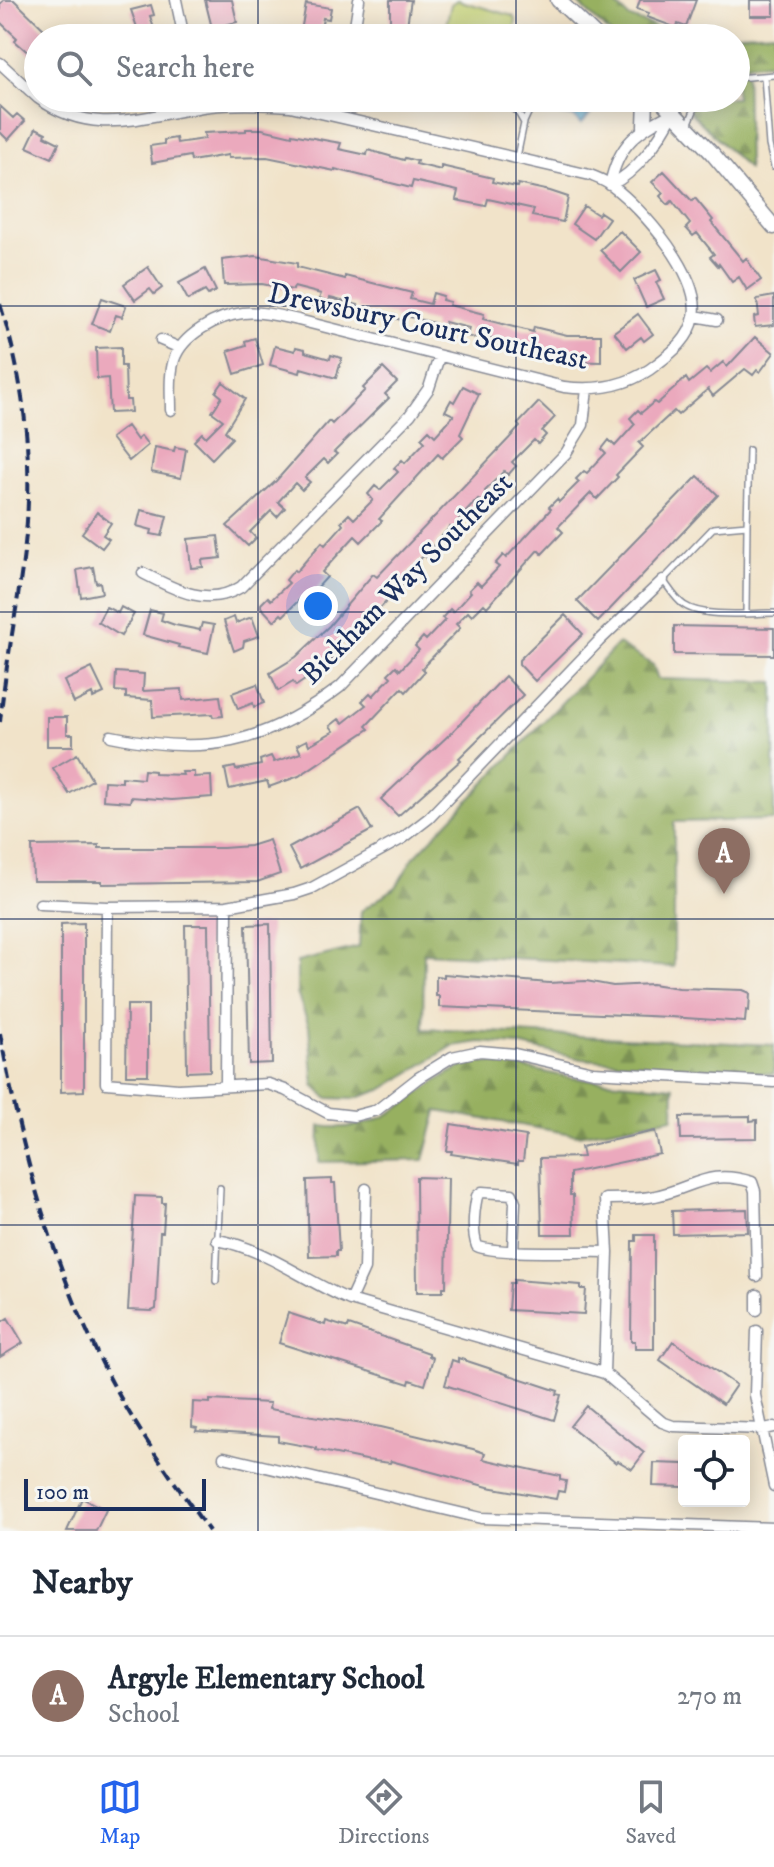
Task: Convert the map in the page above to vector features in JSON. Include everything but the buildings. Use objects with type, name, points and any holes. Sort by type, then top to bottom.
[{"type":"street","points":[[176,0],[181,24]]},
{"type":"street","points":[[355,24],[359,0]]},
{"type":"street","points":[[558,0],[583,24]]},
{"type":"street","points":[[0,63],[24,85]]},
{"type":"street","points":[[62,112],[89,121],[108,123],[156,112]]},
{"type":"street","points":[[318,112],[590,175],[610,185],[630,202],[684,268],[693,289],[695,316],[717,320]]},
{"type":"street","points":[[645,126],[648,112]]},
{"type":"street","points":[[610,185],[614,164],[629,141],[645,126],[673,113]]},
{"type":"street","points":[[673,113],[774,227]]},
{"type":"street","points":[[610,185],[627,177],[658,141],[673,113]]},
{"type":"street","name":"Drewsbury Court Southeast","points":[[180,348],[190,337],[221,319],[243,313],[261,313],[564,387],[587,389],[616,386],[653,368],[680,344],[690,331],[695,316]]},
{"type":"street","points":[[161,340],[180,348],[173,361],[171,410]]},
{"type":"street","points":[[143,573],[195,596],[223,595],[241,587],[422,401],[439,357]]},
{"type":"street","name":"Bickham Way Southeast","points":[[111,736],[173,747],[226,742],[287,722],[340,687],[575,443],[583,425],[587,389]]},
{"type":"street","points":[[40,904],[227,906],[272,899],[312,888],[416,829],[599,641],[663,580]]},
{"type":"street","points":[[226,1085],[227,906]]},
{"type":"street","points":[[107,907],[106,1083],[178,1089],[268,1084],[328,1113],[354,1116],[377,1110],[445,1061],[463,1053],[480,1051],[515,1054],[593,1072],[774,1082]]},
{"type":"street","points":[[604,1373],[608,1252],[605,1199],[656,1196],[703,1179],[734,1177],[752,1182],[755,1191],[757,1276]]},
{"type":"street","points":[[350,1300],[364,1269],[366,1189]]},
{"type":"street","points":[[513,1250],[515,1202],[512,1194],[482,1192],[477,1196],[476,1203],[477,1246],[484,1250],[608,1252]]},
{"type":"street","points":[[217,1240],[231,1242],[262,1255],[350,1300],[604,1373],[662,1422],[673,1426],[769,1428]]},
{"type":"street","points":[[757,1295],[757,1310]]},
{"type":"street","points":[[757,1331],[755,1395],[769,1428],[774,1486]]},
{"type":"street","points":[[224,1457],[481,1518],[774,1528]]},
{"type":"lane","points":[[750,77],[774,75]]},
{"type":"lane","points":[[764,76],[769,145],[774,167]]},
{"type":"lane","points":[[517,112],[524,123]]},
{"type":"lane","points":[[517,158],[529,112]]},
{"type":"lane","points":[[688,128],[694,112]]},
{"type":"lane","points":[[746,613],[749,450]]},
{"type":"lane","points":[[747,525],[713,528],[663,580],[683,605],[702,612],[774,613]]},
{"type":"lane","points":[[216,1281],[220,1188]]},
{"type":"green space","points":[[457,0],[513,16],[515,24],[446,24],[451,4]]},
{"type":"green space","points":[[574,0],[611,0],[630,18],[647,24],[600,24]]},
{"type":"green space","points":[[774,32],[774,63],[750,64],[750,33]]},
{"type":"green space","points":[[690,112],[747,112],[748,169]]},
{"type":"green space","points":[[618,644],[653,665],[658,679],[774,682],[774,820],[674,822],[674,967],[424,953],[423,1029],[774,1045],[774,1074],[582,1059],[518,1045],[480,1042],[453,1046],[381,1090],[353,1099],[327,1098],[314,1086],[309,1026],[297,993],[297,962],[359,947],[361,911],[396,887],[413,858]]},
{"type":"green space","points":[[473,1063],[504,1063],[572,1078],[674,1087],[673,1118],[578,1135],[437,1111],[424,1160],[319,1162],[320,1126],[346,1127],[385,1116],[433,1083]]},
{"type":"water","points":[[559,112],[592,112],[581,124],[574,117],[560,115]]},
{"type":"railway","points":[[0,304],[21,389],[28,475],[26,534],[0,722]]},
{"type":"railway","points":[[0,1033],[38,1198],[81,1318],[136,1425],[209,1531]]},
{"type":"place","name":"Argyle Elementary School","points":[[724,894]]}]
